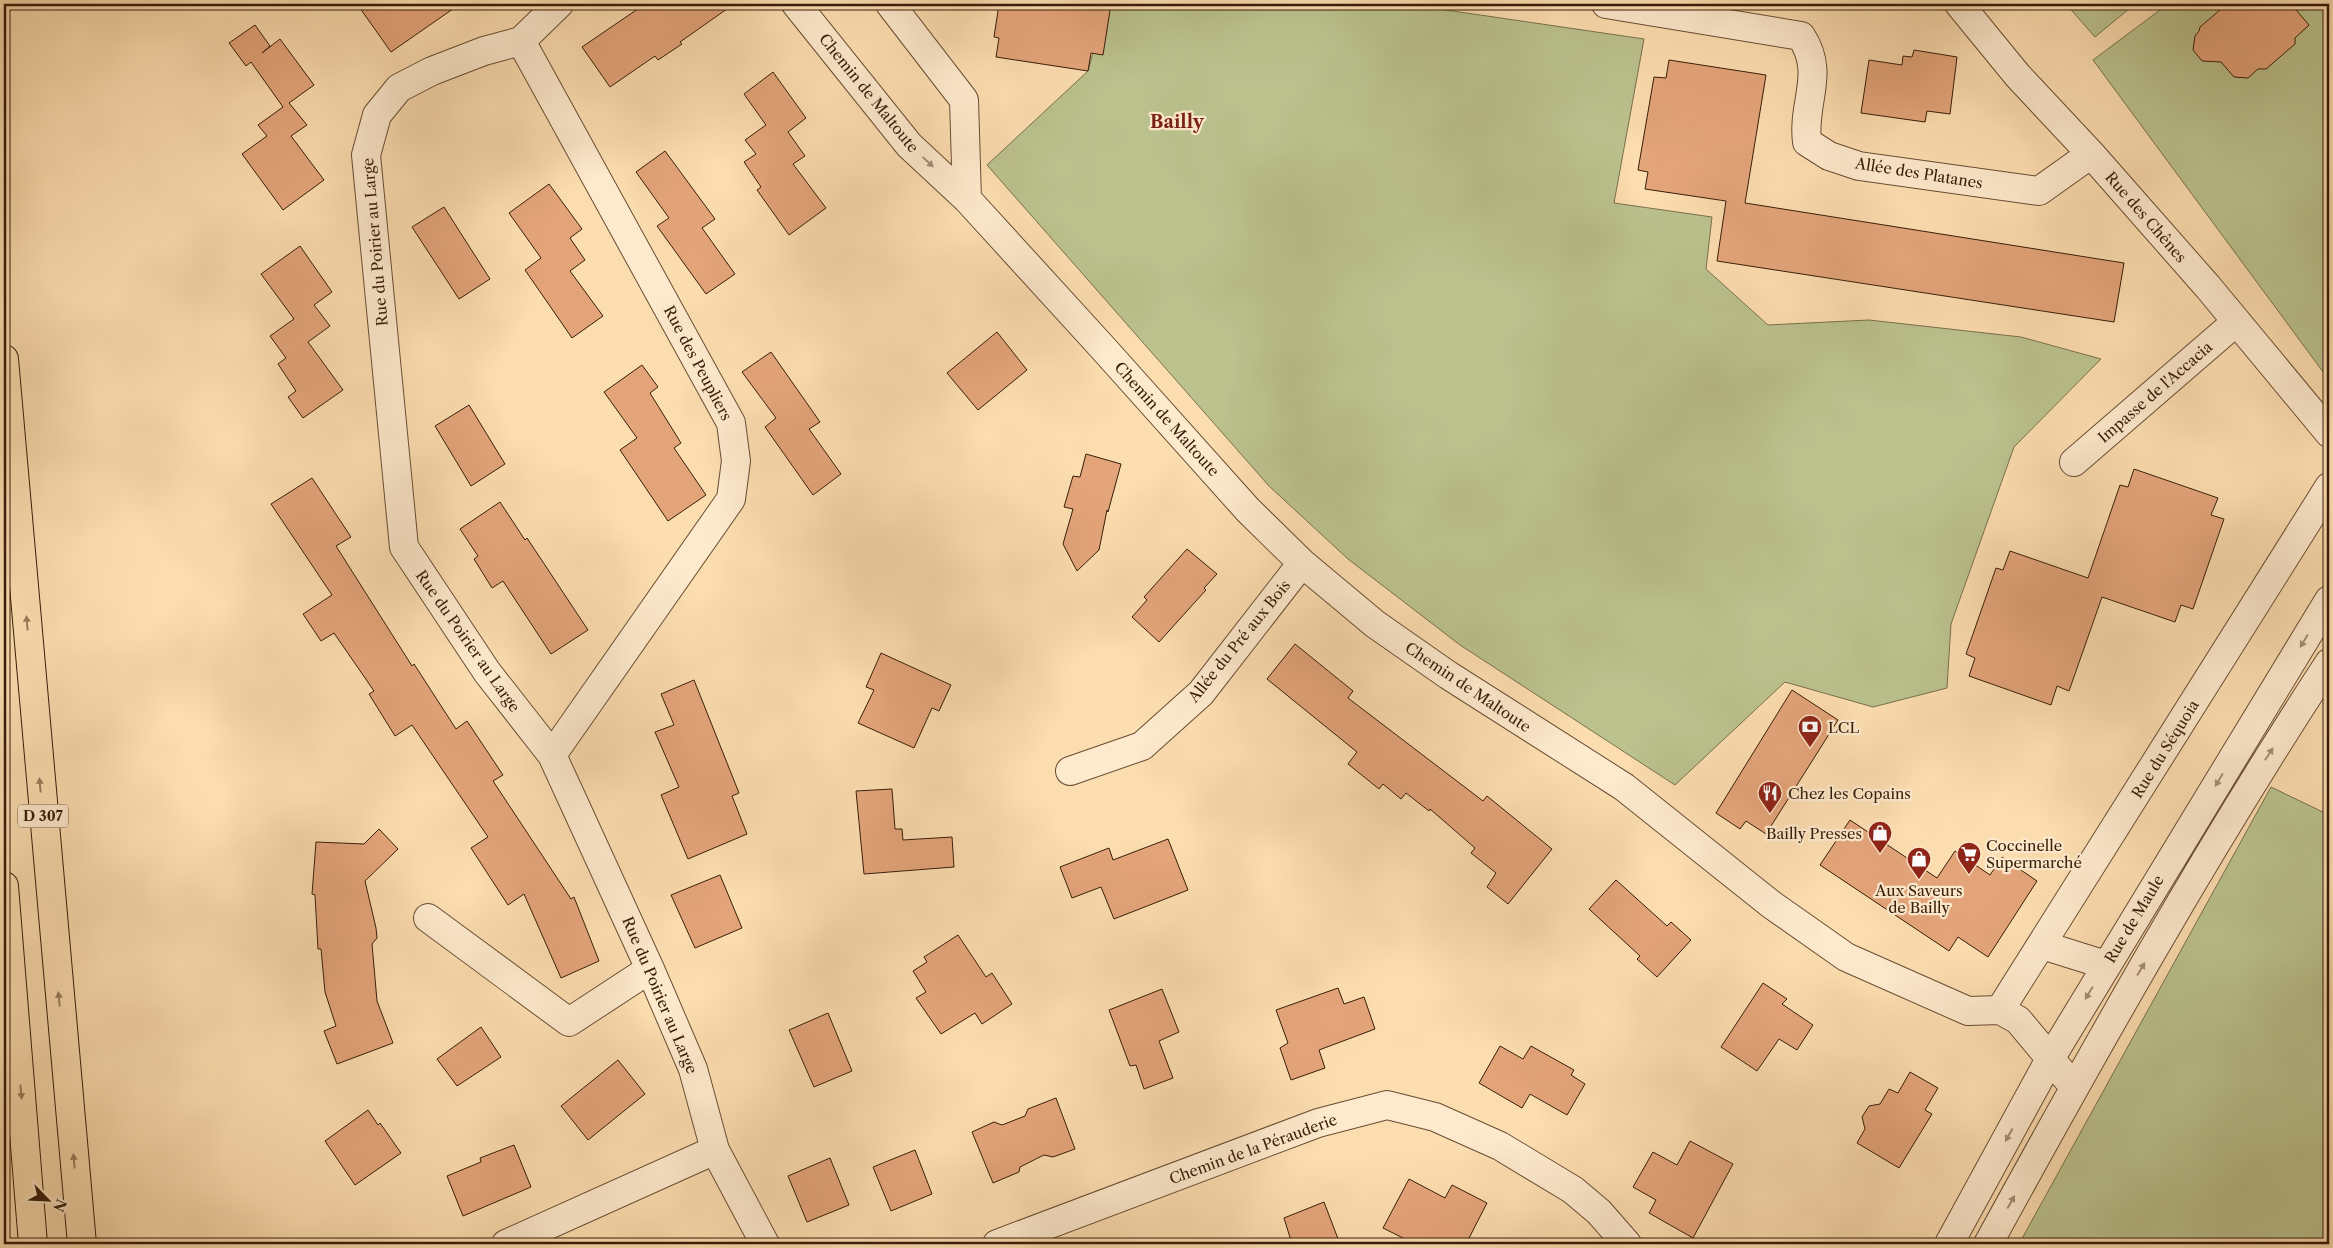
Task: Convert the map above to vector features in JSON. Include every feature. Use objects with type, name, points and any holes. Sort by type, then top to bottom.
[{"type":"main road","name":"D 307","points":[[4,359],[82,1244]]},
{"type":"main road","points":[[4,886],[33,1244]]},
{"type":"street","name":"Rue du Poirier au Large","points":[[559,4],[521,41],[484,51],[432,71],[399,88],[377,115],[366,155],[404,547],[487,672],[552,755],[650,969],[693,1069],[715,1150]]},
{"type":"street","name":"Chemin de Maltoute","points":[[796,4],[909,145],[967,199],[1097,340],[1248,510],[1302,563],[1376,624],[1432,664],[1624,787],[1772,905],[1846,957],[1968,1010],[2000,1010]]},
{"type":"street","points":[[890,4],[964,100],[967,199]]},
{"type":"street","name":"Allée des Platanes","points":[[1606,4],[1801,36],[1810,50],[1814,72],[1805,125],[1808,142],[1830,156],[1859,166],[2039,191],[2091,154]]},
{"type":"street","name":"Rue des Chênes","points":[[1959,4],[2018,76],[2091,154],[2208,287],[2329,433]]},
{"type":"street","name":"Rue des Peupliers","points":[[521,41],[731,423],[736,461],[731,499],[552,755]]},
{"type":"street","name":"Impasse de l'Accacia","points":[[2074,462],[2236,322]]},
{"type":"street","name":"Rue du Séquoia","points":[[2000,1010],[2329,487]]},
{"type":"street","name":"Allée du Pré aux Bois","points":[[1070,771],[1142,746],[1201,693],[1302,563]]},
{"type":"street","name":"Rue de Maule","points":[[1949,1244],[2050,1059],[2329,600]]},
{"type":"street","name":"Rue de Maule","points":[[1988,1244],[2119,1007],[2259,769],[2329,663]]},
{"type":"street","points":[[428,918],[569,1022],[650,969]]},
{"type":"street","points":[[2042,945],[2106,965]]},
{"type":"street","points":[[2000,1010],[2018,1020],[2074,1087]]},
{"type":"street","name":"Chemin de la Pérauderie","points":[[997,1244],[1318,1123],[1387,1105],[1435,1117],[1500,1146],[1573,1190],[1599,1212],[1627,1244]]},
{"type":"street","points":[[506,1244],[715,1150],[765,1244]]},
{"type":"green space","points":[[1106,4],[1405,4],[1644,39],[1614,203],[1712,217],[1706,269],[1768,325],[1869,320],[2021,337],[2101,359],[2014,447],[1951,624],[1947,688],[1873,707],[1785,682],[1675,785],[1460,645],[1348,559],[1269,486],[987,165],[1088,71]]},
{"type":"green space","points":[[2066,4],[2135,4],[2095,37]]},
{"type":"green space","points":[[2168,4],[2329,4],[2329,380],[2093,60]]},
{"type":"green space","points":[[2271,787],[2329,815],[2329,1244],[2019,1244]]},
{"type":"building","points":[[357,4],[460,4],[391,52]]},
{"type":"building","points":[[645,4],[734,4],[680,42],[682,44],[658,60],[655,56],[610,87],[582,47]]},
{"type":"building","points":[[999,4],[1111,4],[1103,55],[1091,53],[1088,71],[996,57],[999,38],[994,37]]},
{"type":"building","points":[[2227,4],[2291,4],[2309,25],[2295,38],[2295,44],[2266,69],[2258,69],[2248,78],[2234,77],[2221,62],[2202,61],[2193,50],[2195,36],[2200,27]]},
{"type":"building","points":[[255,25],[270,46],[262,53],[280,39],[314,85],[289,103],[307,125],[291,136],[324,180],[283,210],[242,154],[267,136],[258,125],[283,107],[251,62],[246,66],[229,43]]},
{"type":"building","points":[[1914,50],[1957,57],[1950,114],[1927,111],[1925,122],[1861,113],[1869,60],[1902,65],[1903,56],[1912,57]]},
{"type":"building","points":[[1669,60],[1766,75],[1745,203],[2124,263],[2114,322],[1717,261],[1726,201],[1645,189],[1648,172],[1638,170],[1654,77],[1666,78]]},
{"type":"building","points":[[773,72],[806,118],[788,132],[805,156],[793,164],[826,208],[789,235],[757,190],[761,187],[744,162],[756,154],[745,140],[766,125],[744,94]]},
{"type":"building","points":[[665,151],[715,219],[702,228],[735,274],[706,294],[657,226],[669,218],[636,172]]},
{"type":"building","points":[[549,184],[582,229],[570,238],[585,260],[570,271],[603,316],[572,338],[525,270],[541,258],[509,213]]},
{"type":"building","points":[[444,207],[490,279],[459,299],[412,227]]},
{"type":"building","points":[[300,246],[332,292],[314,305],[330,326],[308,342],[343,390],[303,418],[288,397],[296,391],[278,364],[286,358],[270,336],[294,319],[261,274]]},
{"type":"building","points":[[997,332],[1027,370],[978,410],[947,373]]},
{"type":"building","points":[[771,352],[820,422],[809,429],[841,474],[813,495],[765,427],[776,418],[742,372]]},
{"type":"building","points":[[642,365],[658,387],[650,393],[681,443],[674,448],[706,495],[668,521],[620,450],[637,438],[604,392]]},
{"type":"building","points":[[469,405],[505,464],[471,486],[435,426]]},
{"type":"building","points":[[1086,454],[1121,464],[1108,512],[1107,510],[1099,550],[1077,571],[1063,544],[1073,509],[1064,507],[1073,476],[1080,477]]},
{"type":"building","points":[[2134,469],[2218,498],[2211,515],[2224,519],[2193,609],[2181,605],[2175,622],[2102,597],[2069,691],[2057,686],[2051,705],[1969,676],[1975,658],[1966,654],[1996,568],[2003,570],[2010,551],[2088,578],[2120,485],[2128,487]]},
{"type":"building","points":[[312,478],[351,537],[336,546],[412,666],[414,664],[456,729],[467,721],[503,775],[493,781],[571,899],[574,897],[599,961],[561,978],[524,894],[508,905],[471,848],[488,837],[412,725],[395,736],[369,694],[374,691],[334,633],[321,641],[303,614],[332,595],[271,504]]},
{"type":"building","points":[[500,502],[525,540],[527,538],[588,630],[551,654],[503,581],[492,588],[474,559],[478,556],[460,529]]},
{"type":"building","points":[[1187,549],[1217,574],[1204,588],[1206,590],[1159,642],[1132,617],[1147,600],[1144,597]]},
{"type":"building","points":[[1295,644],[1353,691],[1348,698],[1483,801],[1487,796],[1552,849],[1508,904],[1487,887],[1496,873],[1471,853],[1475,848],[1430,809],[1429,811],[1406,793],[1401,799],[1383,784],[1379,789],[1348,764],[1357,752],[1267,679]]},
{"type":"building","points":[[881,653],[951,685],[939,711],[932,708],[914,748],[858,723],[874,690],[866,687]]},
{"type":"building","points":[[694,680],[739,793],[732,796],[747,834],[688,859],[661,795],[679,787],[655,732],[674,725],[661,694]]},
{"type":"building","points":[[1792,690],[1838,720],[1766,834],[1746,821],[1740,829],[1716,813]]},
{"type":"building","points":[[892,789],[895,829],[902,829],[903,840],[952,837],[954,867],[864,874],[856,791]]},
{"type":"building","points":[[1850,820],[1937,878],[1955,851],[1990,875],[2002,857],[2037,881],[1988,957],[1958,937],[1949,951],[1820,865]]},
{"type":"building","points":[[379,829],[398,849],[365,881],[377,938],[372,944],[377,1001],[393,1043],[337,1064],[324,1031],[336,1026],[325,992],[321,949],[318,949],[315,895],[312,894],[316,842],[364,844]]},
{"type":"building","points":[[1168,839],[1188,890],[1114,919],[1101,887],[1072,898],[1060,867],[1109,848],[1113,860]]},
{"type":"building","points":[[720,875],[742,928],[695,948],[671,895]]},
{"type":"building","points":[[1616,880],[1667,926],[1671,922],[1691,940],[1657,977],[1637,959],[1640,956],[1589,909]]},
{"type":"building","points":[[958,935],[986,977],[992,973],[1012,1004],[982,1024],[975,1013],[941,1034],[916,998],[926,992],[913,971],[927,962],[924,957]]},
{"type":"building","points":[[1763,983],[1787,999],[1782,1004],[1813,1025],[1797,1050],[1779,1039],[1757,1071],[1721,1047]]},
{"type":"building","points":[[1338,988],[1344,1004],[1364,997],[1375,1029],[1319,1050],[1325,1068],[1291,1080],[1280,1048],[1288,1043],[1276,1010]]},
{"type":"building","points":[[1162,989],[1179,1032],[1159,1041],[1173,1078],[1144,1089],[1136,1065],[1130,1066],[1109,1010]]},
{"type":"building","points":[[828,1013],[852,1071],[814,1087],[789,1030]]},
{"type":"building","points":[[481,1027],[501,1057],[457,1086],[437,1059]]},
{"type":"building","points":[[1500,1046],[1523,1059],[1531,1046],[1574,1070],[1571,1075],[1585,1084],[1567,1115],[1530,1094],[1522,1108],[1479,1083]]},
{"type":"building","points":[[618,1060],[645,1094],[588,1140],[561,1106]]},
{"type":"building","points":[[1910,1072],[1938,1088],[1925,1110],[1932,1114],[1899,1168],[1857,1143],[1865,1129],[1862,1117],[1869,1106],[1880,1104],[1889,1089],[1898,1093]]},
{"type":"building","points":[[1056,1098],[1075,1149],[1053,1157],[1044,1155],[1020,1167],[1019,1172],[993,1183],[972,1132],[994,1122],[1002,1125],[1025,1116],[1028,1109]]},
{"type":"building","points":[[368,1110],[378,1125],[380,1123],[401,1153],[355,1185],[325,1141]]},
{"type":"building","points":[[1690,1141],[1733,1164],[1693,1238],[1649,1213],[1656,1200],[1633,1187],[1653,1152],[1677,1165]]},
{"type":"building","points":[[514,1145],[531,1187],[463,1216],[447,1176],[481,1162],[480,1158]]},
{"type":"building","points":[[915,1150],[932,1194],[891,1211],[873,1167]]},
{"type":"building","points":[[830,1158],[849,1205],[807,1222],[788,1176]]},
{"type":"building","points":[[1409,1179],[1445,1198],[1452,1185],[1487,1203],[1466,1244],[1415,1244],[1383,1228]]},
{"type":"building","points":[[1324,1202],[1340,1244],[1292,1244],[1284,1218]]},
{"type":"place","name":"LCL","points":[[1810,748]]},
{"type":"place","name":"Chez les Copains","points":[[1770,814]]},
{"type":"place","name":"Bailly Presses","points":[[1880,854]]},
{"type":"place","name":"Coccinelle Supermarché","points":[[1969,875]]},
{"type":"place","name":"Aux Saveurs de Bailly","points":[[1919,880]]},
{"type":"district","name":"Bailly","points":[[1177,122]]}]
